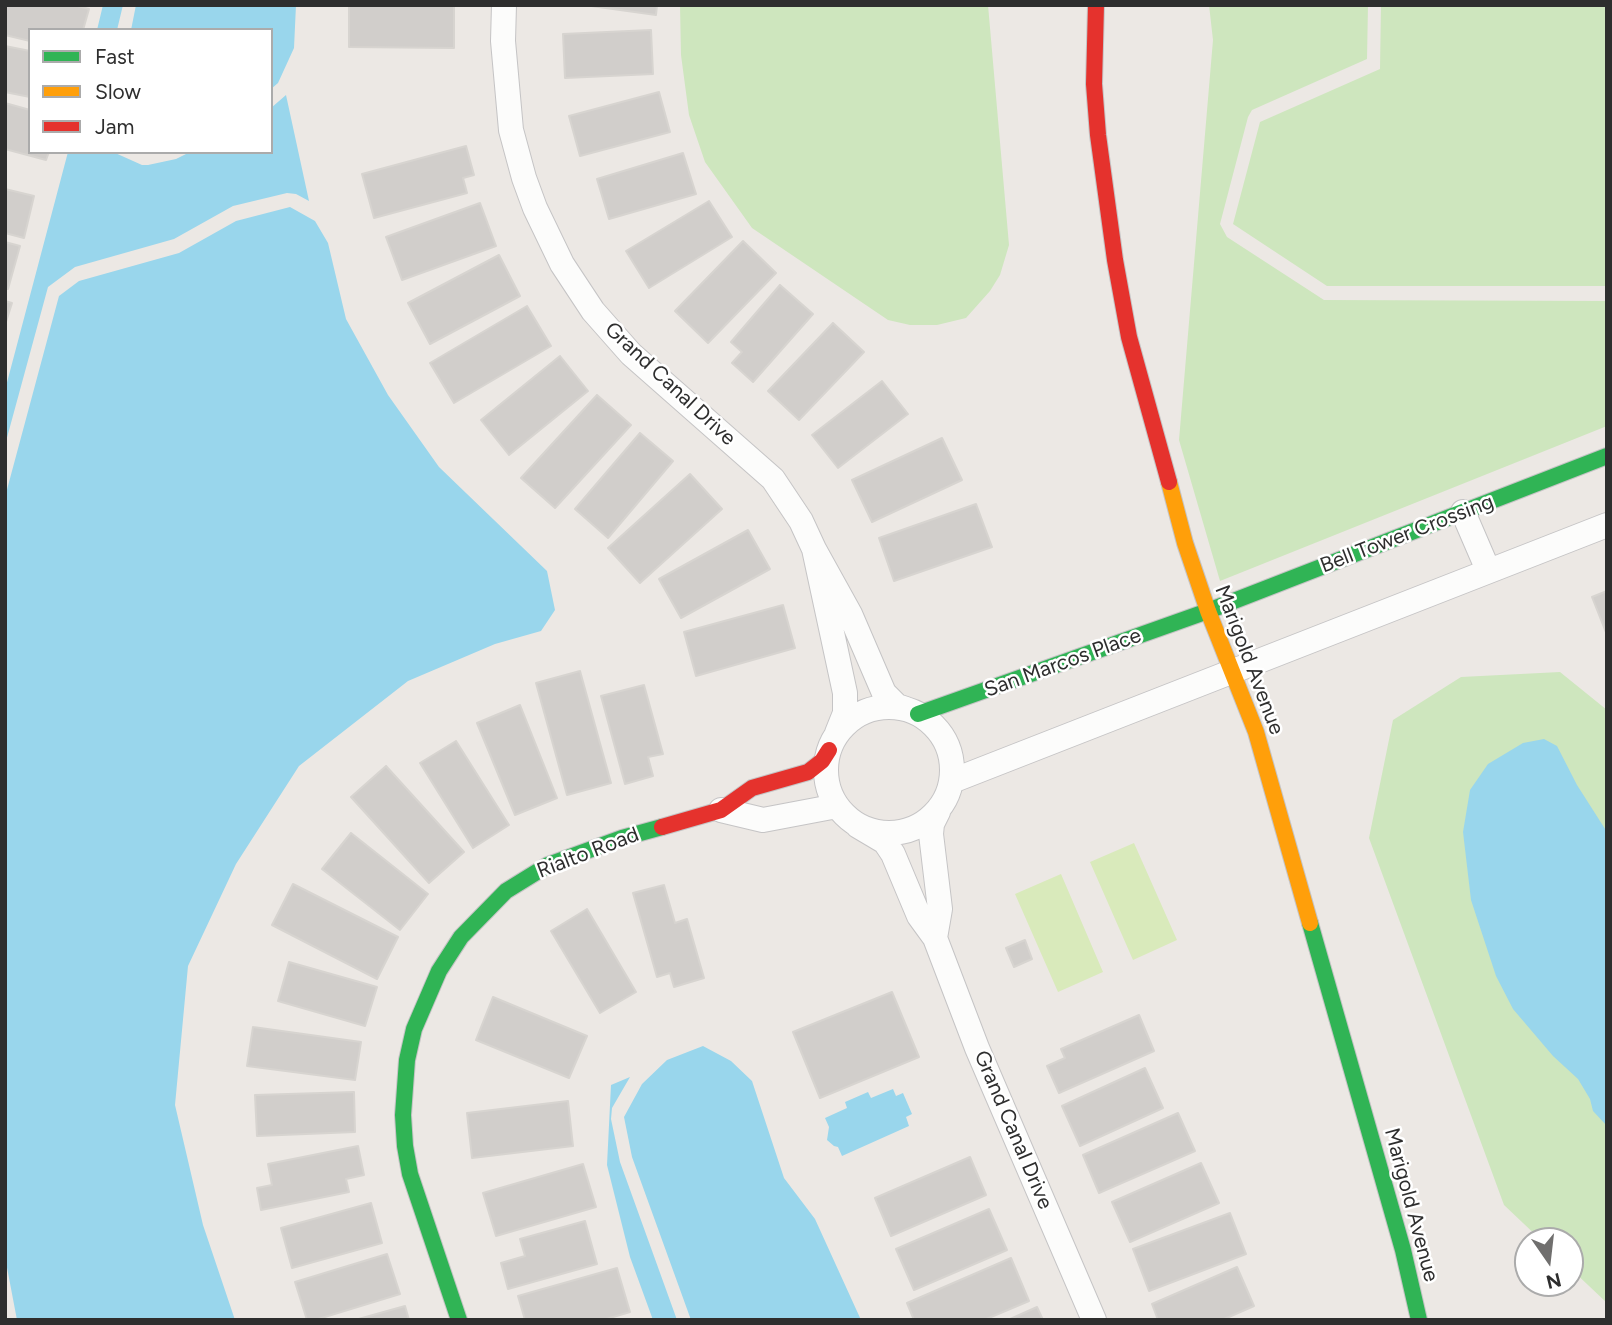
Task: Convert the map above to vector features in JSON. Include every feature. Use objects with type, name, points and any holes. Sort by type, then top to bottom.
[{"type":"street","name":"Grand Canal Drive","points":[[504,5],[504,63],[511,130],[535,208],[562,264],[593,311],[631,354],[773,479],[802,521],[814,549],[850,614],[884,693],[897,706],[912,712]]},
{"type":"street","name":"Marigold Avenue","points":[[1096,5],[1094,84],[1098,135],[1124,311],[1170,493],[1208,611],[1234,672],[1260,745],[1403,1250],[1419,1320]]},
{"type":"street","name":"Bell Tower Crossing","points":[[1208,611],[1607,456]]},
{"type":"street","points":[[1463,512],[1488,570]]},
{"type":"street","points":[[952,781],[1607,525]]},
{"type":"street","name":"Grand Canal Drive","points":[[814,549],[845,693],[845,713],[832,743]]},
{"type":"street","name":"San Marcos Place","points":[[832,743],[845,725],[858,715],[873,709],[889,707],[912,712],[1208,611]]},
{"type":"street","points":[[832,743],[826,765],[827,782],[841,812],[858,826],[878,833],[900,833],[920,826],[938,812],[949,794],[952,756],[936,727],[912,712]]},
{"type":"street","name":"Rialto Road","points":[[459,1320],[410,1174],[404,1136],[407,1060],[414,1030],[439,971],[461,937],[482,914],[506,891],[548,865],[622,838],[721,810],[752,788],[808,772],[822,761],[832,743]]},
{"type":"street","name":"Rialto Road","points":[[721,810],[763,820],[837,806]]},
{"type":"street","name":"Grand Canal Drive","points":[[936,938],[940,909],[931,834],[938,812]]},
{"type":"street","name":"Grand Canal Drive","points":[[858,826],[885,842],[893,853],[919,916],[936,938],[977,1048],[1094,1320]]},
{"type":"green space","points":[[680,5],[988,5],[1009,245],[1000,275],[966,318],[937,325],[910,325],[888,320],[752,228],[705,162],[689,115],[681,55]]},
{"type":"green space","points":[[1209,5],[1368,5],[1367,59],[1252,110],[1220,224],[1227,237],[1324,300],[1607,301],[1607,426],[1220,581],[1179,440],[1213,40]]},
{"type":"green space","points":[[1381,5],[1607,5],[1607,286],[1327,286],[1233,224],[1260,122],[1380,69]]},
{"type":"green space","points":[[1560,672],[1607,710],[1607,1303],[1584,1281],[1584,1227],[1527,1227],[1504,1205],[1369,838],[1393,720],[1461,677]]},
{"type":"green space","points":[[1134,843],[1177,940],[1133,960],[1090,862]]},
{"type":"green space","points":[[1061,874],[1103,972],[1058,992],[1015,894]]},
{"type":"water","points":[[103,5],[123,5],[117,28],[97,28]]},
{"type":"water","points":[[136,5],[296,5],[294,48],[278,83],[273,87],[273,28],[131,28]]},
{"type":"water","points":[[286,95],[309,201],[296,194],[287,193],[233,206],[174,239],[75,267],[48,287],[5,445],[5,390],[67,154],[117,154],[148,165],[186,154],[273,154],[273,106]]},
{"type":"water","points":[[290,207],[315,221],[328,243],[346,319],[388,395],[439,467],[547,571],[555,610],[541,631],[495,644],[408,681],[299,766],[236,864],[188,966],[175,1105],[203,1225],[235,1320],[17,1320],[5,1257],[5,497],[59,296],[79,281],[179,253],[236,221]]},
{"type":"water","points":[[1544,739],[1557,746],[1577,785],[1607,832],[1607,1126],[1593,1111],[1590,1099],[1578,1079],[1553,1056],[1513,1009],[1496,976],[1471,900],[1463,832],[1470,790],[1488,764],[1523,743]]},
{"type":"water","points":[[703,1046],[731,1061],[752,1081],[784,1178],[815,1219],[861,1320],[691,1320],[632,1157],[624,1117],[642,1084],[667,1060]]},
{"type":"water","points":[[630,1077],[612,1108],[611,1119],[620,1162],[677,1320],[653,1320],[630,1257],[607,1165],[611,1085]]},
{"type":"water","points":[[893,1089],[896,1096],[903,1093],[912,1114],[906,1117],[909,1126],[842,1156],[838,1147],[827,1140],[829,1127],[825,1118],[847,1108],[845,1102],[868,1092],[871,1098]]},
{"type":"building","points":[[5,5],[74,5],[89,9],[84,28],[28,28],[28,41],[5,35]]},
{"type":"building","points":[[349,5],[454,5],[454,48],[349,47]]},
{"type":"building","points":[[584,5],[657,5],[656,15]]},
{"type":"building","points":[[651,30],[653,74],[565,78],[563,34]]},
{"type":"building","points":[[5,46],[28,51],[28,97],[5,92]]},
{"type":"building","points":[[659,92],[670,132],[580,156],[569,116]]},
{"type":"building","points":[[5,103],[28,109],[28,154],[48,154],[46,160],[5,149]]},
{"type":"building","points":[[466,146],[474,175],[463,178],[467,193],[374,218],[362,174]]},
{"type":"building","points":[[683,153],[696,194],[609,219],[597,179]]},
{"type":"building","points":[[5,189],[34,196],[24,238],[5,233]]},
{"type":"building","points":[[709,201],[732,237],[649,288],[626,251]]},
{"type":"building","points":[[480,203],[496,246],[402,280],[386,237]]},
{"type":"building","points":[[743,241],[776,273],[708,343],[675,311]]},
{"type":"building","points":[[5,242],[20,246],[8,289],[5,289]]},
{"type":"building","points":[[499,255],[520,296],[430,344],[408,303]]},
{"type":"building","points":[[780,285],[813,314],[753,382],[732,363],[742,352],[731,342]]},
{"type":"building","points":[[5,301],[12,303],[5,325]]},
{"type":"building","points":[[527,306],[551,346],[454,403],[430,363]]},
{"type":"building","points":[[833,323],[864,352],[799,420],[768,391]]},
{"type":"building","points":[[560,356],[588,391],[509,455],[481,420]]},
{"type":"building","points":[[882,381],[908,414],[838,468],[812,435]]},
{"type":"building","points":[[597,395],[631,425],[555,508],[521,478]]},
{"type":"building","points":[[640,433],[673,461],[608,538],[575,509]]},
{"type":"building","points":[[942,438],[962,480],[872,522],[852,480]]},
{"type":"building","points":[[690,474],[722,509],[640,583],[608,548]]},
{"type":"building","points":[[976,504],[992,547],[894,581],[879,538]]},
{"type":"building","points":[[748,530],[770,569],[681,618],[659,579]]},
{"type":"building","points":[[1607,591],[1607,635],[1592,597]]},
{"type":"building","points":[[783,605],[795,648],[696,676],[684,632]]},
{"type":"building","points":[[580,671],[611,783],[567,795],[536,683]]},
{"type":"building","points":[[644,685],[663,754],[648,757],[653,776],[625,784],[601,696]]},
{"type":"building","points":[[520,705],[557,798],[515,815],[477,723]]},
{"type":"building","points":[[456,741],[509,825],[473,848],[420,763]]},
{"type":"building","points":[[386,766],[464,852],[429,883],[351,797]]},
{"type":"building","points":[[351,833],[428,894],[400,930],[322,869]]},
{"type":"building","points":[[293,884],[398,937],[377,979],[272,925]]},
{"type":"building","points":[[664,885],[675,923],[687,919],[704,978],[674,987],[670,973],[657,977],[633,893]]},
{"type":"building","points":[[587,909],[636,992],[600,1013],[551,931]]},
{"type":"building","points":[[1025,940],[1032,959],[1014,967],[1006,948]]},
{"type":"building","points":[[289,962],[377,987],[365,1026],[278,1001]]},
{"type":"building","points":[[892,992],[919,1057],[820,1098],[793,1032]]},
{"type":"building","points":[[493,997],[587,1036],[569,1078],[476,1040]]},
{"type":"building","points":[[1139,1015],[1154,1051],[1059,1093],[1047,1066],[1065,1058],[1061,1049]]},
{"type":"building","points":[[253,1027],[361,1042],[355,1080],[247,1066]]},
{"type":"building","points":[[1145,1068],[1163,1108],[1080,1146],[1062,1106]]},
{"type":"building","points":[[354,1092],[355,1132],[257,1136],[255,1095]]},
{"type":"building","points":[[568,1101],[573,1146],[472,1158],[467,1113]]},
{"type":"building","points":[[1178,1113],[1195,1151],[1099,1193],[1083,1155]]},
{"type":"building","points":[[358,1146],[364,1175],[346,1179],[349,1192],[261,1210],[257,1188],[272,1185],[268,1164]]},
{"type":"building","points":[[970,1157],[986,1195],[891,1236],[875,1198]]},
{"type":"building","points":[[1201,1163],[1219,1203],[1130,1242],[1112,1202]]},
{"type":"building","points":[[583,1164],[596,1207],[496,1236],[483,1193]]},
{"type":"building","points":[[371,1203],[382,1243],[292,1268],[281,1228]]},
{"type":"building","points":[[989,1209],[1007,1250],[914,1290],[896,1249]]},
{"type":"building","points":[[1230,1213],[1246,1254],[1149,1291],[1133,1249]]},
{"type":"building","points":[[585,1221],[597,1264],[508,1289],[501,1263],[525,1256],[520,1239]]},
{"type":"building","points":[[387,1254],[400,1294],[315,1320],[307,1320],[295,1282]]},
{"type":"building","points":[[1011,1258],[1029,1301],[984,1320],[914,1320],[907,1303]]},
{"type":"building","points":[[1237,1267],[1254,1306],[1222,1320],[1158,1320],[1152,1304]]},
{"type":"building","points":[[617,1268],[630,1312],[603,1320],[525,1320],[518,1296]]},
{"type":"building","points":[[405,1306],[409,1320],[355,1320]]},
{"type":"building","points":[[1037,1307],[1043,1320],[1008,1320]]},
{"type":"traffic: fast","points":[[918,714],[1208,611],[1607,456]]},
{"type":"traffic: fast","points":[[459,1320],[410,1174],[405,1146],[403,1115],[407,1060],[414,1029],[439,971],[461,937],[506,891],[548,865],[622,838],[662,827]]},
{"type":"traffic: fast","points":[[1310,923],[1403,1250],[1419,1320]]},
{"type":"traffic: slow","points":[[1169,482],[1185,543],[1208,611],[1256,732],[1310,923]]},
{"type":"traffic: jam","points":[[1096,5],[1094,84],[1115,260],[1129,337],[1169,482]]},
{"type":"traffic: jam","points":[[662,827],[721,810],[752,788],[808,772],[822,761],[829,750]]}]
